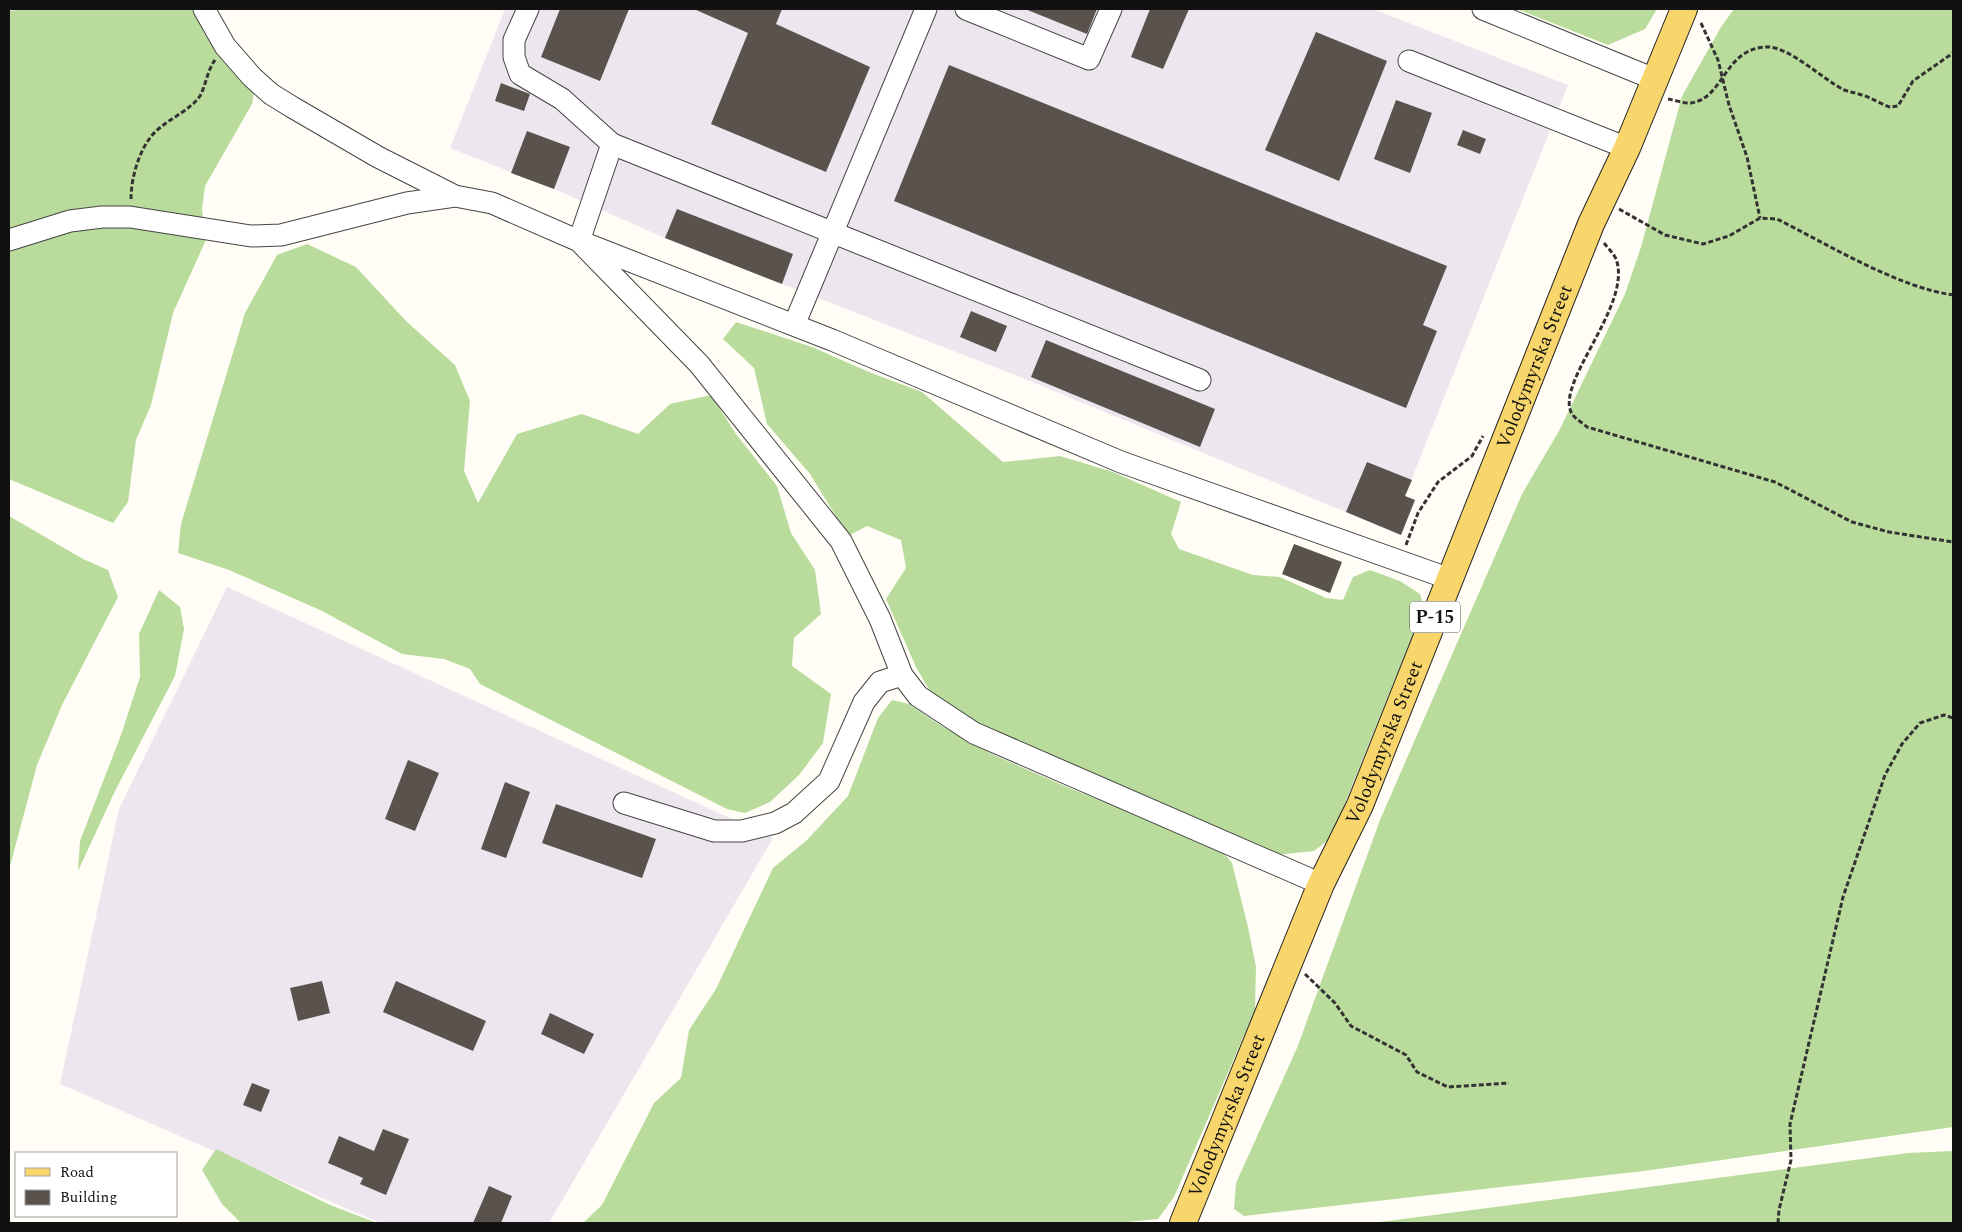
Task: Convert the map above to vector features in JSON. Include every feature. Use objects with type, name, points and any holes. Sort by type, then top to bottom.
[{"type":"main road","name":"Volodymyrska Street","points":[[1183,1223],[1321,884],[1360,805],[1591,224],[1627,148],[1652,84],[1691,13]]},
{"type":"street","points":[[204,9],[225,46],[252,77],[271,94],[378,157],[455,196],[492,203],[579,241],[794,325],[1121,462],[1450,579]]},
{"type":"street","points":[[528,9],[514,40],[514,57],[520,74],[562,99],[612,144],[1200,380]]},
{"type":"street","points":[[794,325],[926,9]]},
{"type":"street","points":[[966,9],[1089,59],[1111,9]]},
{"type":"street","points":[[1483,9],[1652,84]]},
{"type":"street","points":[[1409,61],[1627,148]]},
{"type":"street","points":[[579,241],[612,144]]},
{"type":"street","points":[[9,240],[70,221],[130,217],[251,236],[281,235],[407,203],[455,196]]},
{"type":"street","points":[[579,241],[699,364],[841,541],[880,620],[902,675],[918,696],[974,733],[1321,884]]},
{"type":"street","points":[[624,803],[714,831],[742,831],[775,822],[794,813],[829,781],[864,702],[880,682],[902,675]]},
{"type":"path","points":[[1691,13],[1718,60],[1722,80],[1747,157],[1760,218]]},
{"type":"path","points":[[130,217],[133,178],[146,144],[158,128],[183,111],[199,96],[212,65],[225,46]]},
{"type":"path","points":[[1652,84],[1666,98],[1690,103],[1704,98],[1722,80],[1730,67],[1743,53],[1753,49],[1769,47],[1785,51],[1845,90],[1890,107],[1898,106],[1913,81],[1953,53]]},
{"type":"path","points":[[1603,200],[1665,235],[1703,244],[1730,236],[1760,218],[1777,220],[1913,285],[1930,292],[1953,295]]},
{"type":"path","points":[[1591,224],[1617,261],[1619,285],[1608,315],[1569,395],[1572,414],[1587,427],[1775,482],[1852,522],[1890,532],[1953,542]]},
{"type":"path","points":[[1778,1223],[1778,1210],[1792,1160],[1790,1124],[1843,897],[1885,775],[1902,744],[1920,723],[1944,716],[1953,718]]},
{"type":"path","points":[[1290,960],[1335,1003],[1351,1026],[1406,1055],[1417,1072],[1448,1087],[1509,1083]]},
{"type":"shaded area","points":[[505,9],[1373,9],[1568,85],[1405,496],[1415,500],[1401,535],[1030,381],[665,238],[554,189],[450,148]]},
{"type":"shaded area","points":[[227,587],[773,838],[549,1223],[380,1223],[60,1084],[119,809]]},
{"type":"green space","points":[[24,9],[200,9],[255,87],[252,104],[205,186],[202,209],[205,242],[173,313],[151,405],[136,440],[128,502],[113,523],[9,479],[9,11]]},
{"type":"green space","points":[[1517,9],[1657,9],[1645,29],[1608,45]]},
{"type":"green space","points":[[1734,9],[1953,9],[1953,1127],[1644,1171],[1244,1216],[1234,1209],[1236,1183],[1297,1048],[1380,820],[1522,494],[1559,431],[1625,294],[1641,247],[1682,96],[1721,27]]},
{"type":"green space","points":[[307,244],[356,267],[406,321],[455,365],[470,401],[464,471],[478,503],[517,434],[582,414],[638,434],[670,404],[711,395],[736,434],[777,486],[791,533],[815,570],[821,614],[794,638],[792,666],[831,694],[823,743],[799,775],[770,802],[745,813],[727,809],[480,684],[470,669],[444,659],[402,654],[320,610],[229,570],[178,553],[181,524],[245,313],[277,255]]},
{"type":"green space","points":[[736,322],[812,347],[869,372],[922,392],[1003,462],[1060,456],[1113,472],[1181,502],[1171,534],[1179,549],[1253,575],[1280,577],[1326,598],[1343,600],[1353,577],[1370,570],[1400,581],[1420,594],[1424,607],[1331,838],[1314,851],[1276,855],[970,722],[935,700],[916,667],[886,599],[906,568],[901,540],[867,526],[848,536],[810,474],[767,424],[754,368],[723,339]]},
{"type":"green space","points":[[9,516],[83,559],[108,570],[118,597],[62,705],[37,765],[9,870]]},
{"type":"green space","points":[[159,590],[180,607],[184,629],[175,676],[115,791],[78,871],[80,841],[121,735],[140,677],[139,634]]},
{"type":"green space","points":[[892,700],[909,704],[940,725],[994,755],[1074,790],[1218,846],[1232,863],[1256,967],[1255,1010],[1174,1197],[1158,1219],[1115,1223],[583,1223],[602,1205],[654,1103],[681,1078],[689,1030],[716,989],[773,868],[807,840],[848,796],[878,718]]},
{"type":"green space","points":[[216,1149],[330,1205],[377,1223],[241,1223],[222,1204],[202,1170]]},
{"type":"green space","points":[[1953,1151],[1953,1223],[1372,1223],[1908,1153]]},
{"type":"building","points":[[560,9],[629,9],[600,81],[541,57]]},
{"type":"building","points":[[694,9],[782,9],[776,24],[870,67],[826,172],[711,124],[748,33]]},
{"type":"building","points":[[1025,9],[1097,9],[1087,34]]},
{"type":"building","points":[[1150,9],[1189,9],[1163,69],[1131,57]]},
{"type":"building","points":[[1316,32],[1387,61],[1339,181],[1265,150]]},
{"type":"building","points":[[949,65],[1447,266],[1423,325],[1437,331],[1406,408],[894,201]]},
{"type":"building","points":[[501,83],[530,94],[524,111],[495,101]]},
{"type":"building","points":[[1396,100],[1432,113],[1410,173],[1374,159]]},
{"type":"building","points":[[1463,130],[1486,139],[1480,154],[1457,145]]},
{"type":"building","points":[[527,131],[570,147],[554,189],[511,173]]},
{"type":"building","points":[[677,209],[793,254],[782,284],[665,238]]},
{"type":"building","points":[[971,311],[1007,326],[996,352],[960,337]]},
{"type":"building","points":[[1046,340],[1215,409],[1200,447],[1031,377]]},
{"type":"building","points":[[1367,462],[1412,480],[1405,496],[1415,500],[1401,535],[1346,512]]},
{"type":"building","points":[[1294,544],[1342,562],[1330,593],[1282,574]]},
{"type":"building","points":[[408,760],[439,773],[415,831],[385,819]]},
{"type":"building","points":[[505,782],[530,792],[506,858],[481,849]]},
{"type":"building","points":[[556,804],[656,839],[642,878],[542,843]]},
{"type":"building","points":[[322,981],[330,1013],[298,1021],[290,988]]},
{"type":"building","points":[[396,981],[486,1021],[473,1051],[383,1012]]},
{"type":"building","points":[[550,1013],[594,1034],[584,1054],[541,1034]]},
{"type":"building","points":[[252,1083],[270,1090],[261,1112],[243,1105]]},
{"type":"building","points":[[383,1129],[409,1139],[386,1195],[360,1184],[363,1178],[328,1163],[339,1136],[374,1151]]},
{"type":"building","points":[[489,1186],[512,1196],[501,1223],[473,1223]]}]
